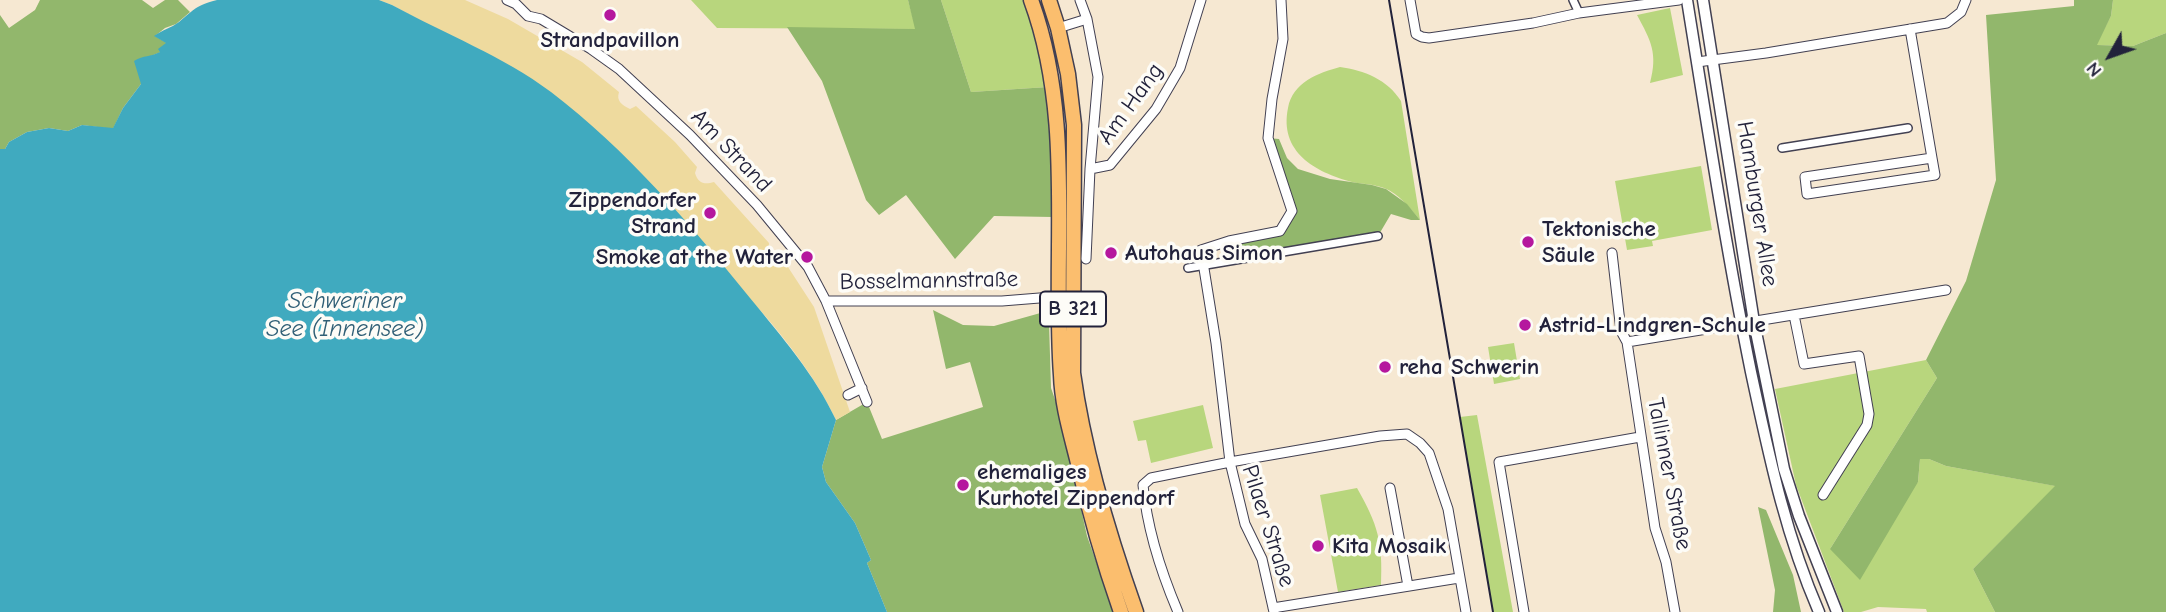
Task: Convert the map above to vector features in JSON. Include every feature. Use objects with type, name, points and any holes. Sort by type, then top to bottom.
[{"type":"main road","name":"B 321","points":[[1031,0],[1043,35],[1053,87],[1057,146],[1060,376],[1064,404],[1094,530],[1121,612]]},
{"type":"main road","name":"B 321","points":[[1049,0],[1068,74],[1074,125],[1072,347],[1076,399],[1107,526],[1136,612]]},
{"type":"street","name":"Am Strand","points":[[507,0],[516,4],[527,16],[541,19],[619,69],[717,162],[778,229],[808,267],[826,301],[867,402]]},
{"type":"street","points":[[1080,0],[1087,19],[1098,78],[1090,169]]},
{"type":"street","name":"Am Hang","points":[[1086,259],[1090,169],[1110,165],[1156,109],[1180,68],[1201,0]]},
{"type":"street","points":[[1281,0],[1283,39],[1268,138],[1292,211],[1280,231],[1228,241],[1201,250],[1216,343],[1230,462],[1380,436],[1407,434],[1429,453],[1448,509],[1466,612]]},
{"type":"street","points":[[1410,0],[1416,34],[1429,38],[1532,23],[1579,13],[1679,0]]},
{"type":"street","points":[[1573,0],[1579,13]]},
{"type":"street","name":"Hamburger Allee","points":[[1688,0],[1741,324],[1772,472],[1791,537],[1819,612]]},
{"type":"street","name":"Hamburger Allee","points":[[1703,0],[1754,322],[1784,470],[1837,612]]},
{"type":"street","points":[[1697,62],[1947,23],[1961,12],[1966,0]]},
{"type":"street","points":[[1058,28],[1087,19]]},
{"type":"street","points":[[1910,29],[1935,175],[1807,194],[1805,177],[1932,158]]},
{"type":"street","points":[[1782,148],[1908,128]]},
{"type":"street","points":[[1188,268],[1205,271],[1378,236]]},
{"type":"street","name":"Tallinner Straße","points":[[1612,253],[1621,331],[1627,342],[1655,528],[1666,562],[1675,612]]},
{"type":"street","points":[[1627,342],[1946,290]]},
{"type":"street","name":"Bosselmannstraße","points":[[826,301],[1002,301],[1074,291]]},
{"type":"street","points":[[1794,315],[1804,364],[1859,356],[1869,414],[1867,425],[1823,495]]},
{"type":"street","points":[[848,395],[862,388]]},
{"type":"street","points":[[1524,612],[1499,462],[1640,437]]},
{"type":"street","name":"Pilaer Straße","points":[[1178,612],[1159,562],[1145,506],[1143,485],[1151,478],[1230,462],[1245,524],[1262,559],[1273,610]]},
{"type":"street","points":[[1390,488],[1408,586]]},
{"type":"street","points":[[1273,610],[1460,578]]},
{"type":"green space","points":[[40,0],[142,0],[153,8],[165,0],[178,0],[190,12],[155,36],[167,43],[161,52],[151,56],[141,84],[123,108],[113,129],[82,125],[68,131],[49,128],[27,132],[9,142],[5,149],[0,149],[0,15],[9,28],[35,10]]},
{"type":"green space","points":[[691,0],[908,0],[916,29],[717,28]]},
{"type":"green space","points":[[908,0],[941,0],[971,92],[1048,87],[1053,217],[994,216],[955,259],[906,195],[879,215],[866,200],[822,81],[787,27],[915,29]]},
{"type":"green space","points":[[941,0],[1025,0],[1037,36],[1048,87],[971,92]]},
{"type":"green space","points":[[2074,0],[2113,0],[2111,16],[2097,45],[2133,46],[2166,33],[2166,612],[1995,612],[1973,569],[2055,486],[1946,466],[1929,459],[1920,459],[1918,482],[1860,580],[1830,549],[1937,378],[1926,360],[1966,281],[1996,180],[1986,15],[2074,6]]},
{"type":"green space","points":[[2113,0],[2166,0],[2166,33],[2133,46],[2096,45],[2111,16]]},
{"type":"green space","points":[[1670,8],[1683,75],[1650,83],[1652,48],[1637,15]]},
{"type":"green space","points":[[1340,67],[1375,77],[1389,87],[1401,101],[1420,220],[1395,194],[1384,188],[1338,178],[1313,166],[1303,158],[1289,137],[1288,108],[1295,91],[1323,72]]},
{"type":"green space","points":[[1268,138],[1279,139],[1287,158],[1298,169],[1330,179],[1386,189],[1407,204],[1420,220],[1391,214],[1378,236],[1227,262],[1229,241],[1280,231],[1292,212]]},
{"type":"green space","points":[[1701,166],[1712,230],[1652,241],[1653,246],[1627,250],[1615,181]]},
{"type":"green space","points":[[933,310],[963,325],[994,326],[1044,312],[1049,323],[1051,388],[1060,414],[1087,536],[1114,612],[887,612],[867,563],[871,560],[855,523],[826,482],[822,467],[836,420],[867,402],[882,439],[983,407],[970,362],[946,369]]},
{"type":"green space","points":[[1514,343],[1520,379],[1494,384],[1488,347]]},
{"type":"green space","points":[[1926,360],[1937,378],[1830,549],[1918,482],[1920,459],[2056,486],[1973,569],[1995,612],[1927,612],[1926,609],[1878,607],[1861,612],[1844,612],[1796,485],[1775,389]]},
{"type":"green space","points":[[1203,405],[1213,448],[1151,463],[1146,440],[1138,441],[1133,421]]},
{"type":"green space","points":[[1477,415],[1513,612],[1493,612],[1460,417]]},
{"type":"green space","points":[[1357,488],[1378,534],[1381,585],[1338,592],[1320,495]]},
{"type":"green space","points":[[1758,507],[1766,510],[1793,575],[1801,612],[1773,612],[1775,590]]},
{"type":"sand","name":"Zippendorfer Strand","points":[[379,0],[465,0],[508,19],[582,62],[619,92],[618,98],[622,104],[630,109],[636,106],[675,142],[697,167],[695,173],[700,181],[714,182],[769,243],[768,258],[773,263],[786,264],[814,307],[850,412],[836,420],[802,362],[760,310],[481,50]]},
{"type":"water","name":"Schweriner See (Innensee)","points":[[217,0],[379,0],[513,67],[579,114],[631,163],[705,243],[786,342],[828,403],[836,420],[822,467],[826,482],[855,523],[871,560],[867,563],[887,612],[0,612],[0,149],[5,149],[9,142],[27,132],[49,128],[68,131],[82,125],[113,128],[123,108],[141,84],[134,61],[160,52],[158,49],[166,43],[154,36],[176,24],[196,8]]},
{"type":"tram line","points":[[1389,0],[1493,612]]},
{"type":"place","name":"Strandpavillon","points":[[610,15]]},
{"type":"place","name":"Zippendorfer Strand","points":[[710,213]]},
{"type":"place","name":"Tektonische Säule","points":[[1528,242]]},
{"type":"place","name":"Autohaus Simon","points":[[1111,253]]},
{"type":"place","name":"Smoke at the Water","points":[[807,257]]},
{"type":"place","name":"Astrid-Lindgren-Schule","points":[[1525,325]]},
{"type":"place","name":"reha Schwerin","points":[[1385,367]]},
{"type":"place","name":"ehemaliges Kurhotel Zippendorf","points":[[963,485]]},
{"type":"place","name":"Kita Mosaik","points":[[1318,546]]}]
